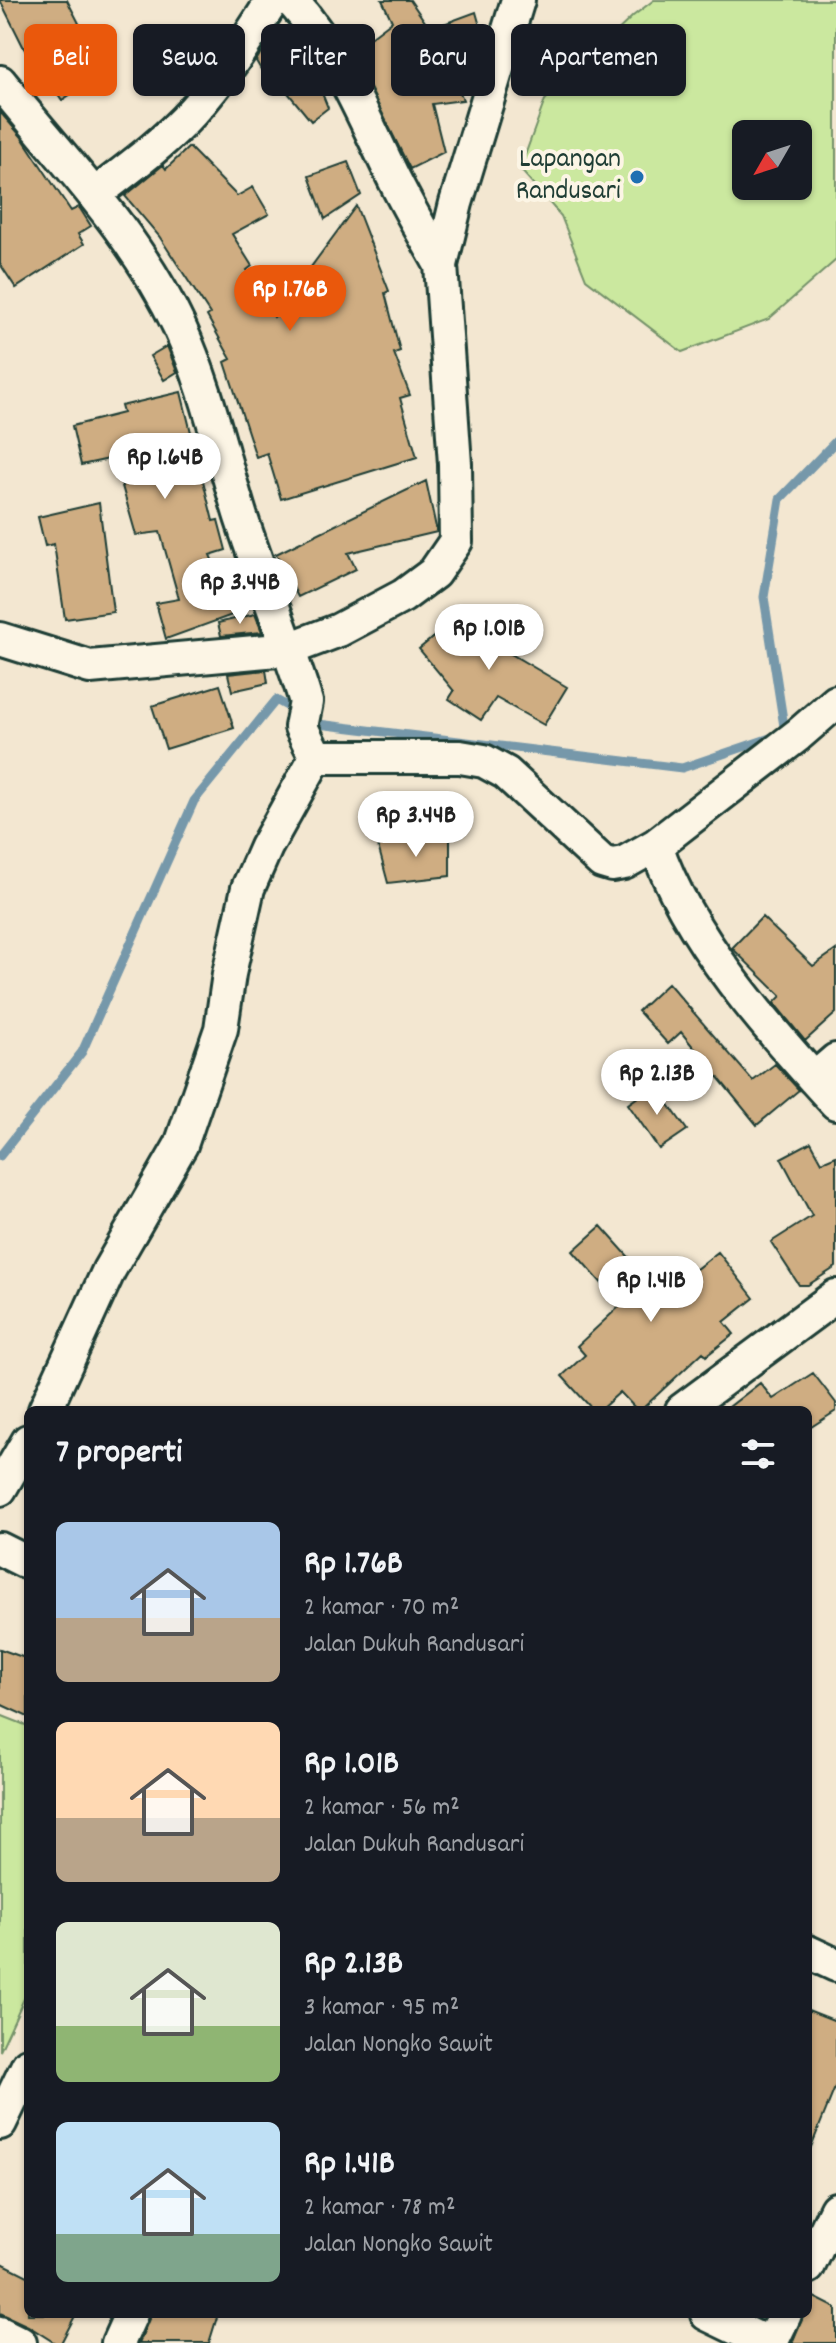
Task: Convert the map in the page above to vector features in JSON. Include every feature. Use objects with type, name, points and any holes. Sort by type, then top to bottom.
[{"type":"street","points":[[94,195],[149,153],[193,112],[236,59],[273,0]]},
{"type":"street","points":[[291,0],[336,60],[397,185],[441,265]]},
{"type":"street","points":[[0,639],[90,667],[289,649],[339,630],[403,596],[434,573],[456,541],[455,464],[441,265],[456,203],[518,0]]},
{"type":"street","points":[[0,82],[94,195],[150,273],[179,326],[200,379],[241,515],[289,649],[303,715],[316,757],[266,847],[248,888],[229,974],[221,1029],[181,1145],[109,1270],[47,1406]]},
{"type":"street","points":[[316,757],[460,757],[484,761],[506,773],[602,862],[612,865],[624,863],[656,845],[836,702]]},
{"type":"street","points":[[656,845],[681,903],[736,985],[784,1048],[825,1070],[836,1103]]},
{"type":"street","points":[[687,1406],[836,1296]]},
{"type":"street","points":[[0,1489],[24,1448]]},
{"type":"street","points":[[0,1549],[24,1561]]},
{"type":"street","points":[[812,1954],[836,1965]]},
{"type":"street","points":[[0,2123],[24,2073]]},
{"type":"street","points":[[812,2259],[836,2209]]},
{"type":"street","points":[[118,2343],[129,2318]]},
{"type":"street","points":[[716,2318],[769,2343],[783,2318]]},
{"type":"street","points":[[0,2333],[20,2343]]},
{"type":"green space","name":"Lapangan Randusari","points":[[654,0],[836,0],[836,260],[769,319],[682,352],[586,279],[561,216],[520,169],[545,100],[549,96],[686,96],[686,24],[625,24]]},
{"type":"green space","points":[[0,1715],[24,1724],[24,1999],[0,2051]]},
{"type":"building","points":[[0,0],[67,0],[79,24],[24,24],[24,48]]},
{"type":"building","points":[[382,0],[410,0],[427,24],[391,24],[391,96],[461,96],[463,100],[432,104],[444,152],[410,169],[373,96],[375,34],[392,21]]},
{"type":"building","points":[[476,12],[479,24],[444,24]]},
{"type":"building","points":[[261,53],[261,69],[256,61]]},
{"type":"building","points":[[291,96],[323,96],[328,108],[311,121]]},
{"type":"building","points":[[0,112],[21,136],[71,211],[79,207],[91,226],[78,234],[84,244],[16,288],[0,264]]},
{"type":"building","points":[[189,147],[237,196],[253,187],[269,214],[232,234],[252,266],[247,270],[274,317],[356,206],[389,291],[385,293],[400,351],[394,353],[410,395],[400,398],[417,457],[281,499],[267,453],[256,457],[225,362],[231,359],[207,316],[210,314],[159,236],[125,196],[163,165],[166,169]]},
{"type":"building","points":[[348,162],[361,195],[325,219],[309,176]]},
{"type":"building","points":[[167,346],[177,372],[164,380],[150,356]]},
{"type":"building","points":[[181,392],[213,521],[218,520],[226,550],[210,555],[235,614],[166,639],[156,603],[179,599],[160,532],[136,535],[114,458],[81,465],[72,426],[123,413],[121,406]]},
{"type":"building","points":[[426,481],[437,532],[348,553],[356,569],[298,597],[276,554]]},
{"type":"building","points":[[99,503],[113,612],[65,619],[54,544],[45,546],[38,517]]},
{"type":"building","points":[[471,606],[492,631],[484,638],[567,687],[544,725],[496,698],[481,720],[449,699],[454,691],[419,649]]},
{"type":"building","points":[[255,614],[262,632],[221,636],[218,623]]},
{"type":"building","points":[[266,670],[268,683],[232,691],[228,674]]},
{"type":"building","points":[[220,685],[234,728],[166,749],[152,706]]},
{"type":"building","points":[[450,836],[450,876],[388,883],[377,842]]},
{"type":"building","points":[[762,917],[813,966],[836,950],[836,1013],[805,1041],[774,1003],[781,996],[732,948]]},
{"type":"building","points":[[668,983],[753,1081],[775,1064],[799,1090],[757,1125],[681,1032],[668,1044],[638,1011]]},
{"type":"building","points":[[655,1085],[687,1130],[659,1149],[628,1104]]},
{"type":"building","points":[[811,1142],[822,1162],[836,1156],[836,1267],[808,1285],[799,1285],[771,1242],[812,1216],[781,1158]]},
{"type":"building","points":[[601,1226],[652,1283],[676,1262],[687,1276],[718,1252],[754,1298],[724,1322],[734,1334],[706,1356],[703,1352],[645,1406],[633,1406],[620,1392],[604,1406],[589,1406],[562,1376],[585,1355],[577,1346],[621,1305],[573,1251]]},
{"type":"building","points":[[813,1373],[836,1403],[836,1411],[812,1426],[812,1406],[730,1406],[760,1383],[773,1399]]},
{"type":"building","points":[[0,1649],[24,1658],[24,1715],[0,1704]]},
{"type":"building","points":[[812,2012],[836,2021],[836,2085],[812,2145]]},
{"type":"building","points":[[0,2262],[24,2274],[24,2318],[74,2318],[61,2343],[55,2343],[0,2313]]},
{"type":"building","points":[[812,2296],[836,2308],[836,2343],[792,2343],[802,2318],[812,2318]]},
{"type":"building","points":[[149,2318],[217,2318],[209,2343],[139,2343]]},
{"type":"waterway","points":[[309,719],[318,724],[682,768],[785,733],[764,597],[780,499],[836,441]]},
{"type":"waterway","points":[[0,1156],[82,1052],[194,801],[276,700],[296,711]]},
{"type":"place","name":"Lapangan Randusari","points":[[637,177]]}]
